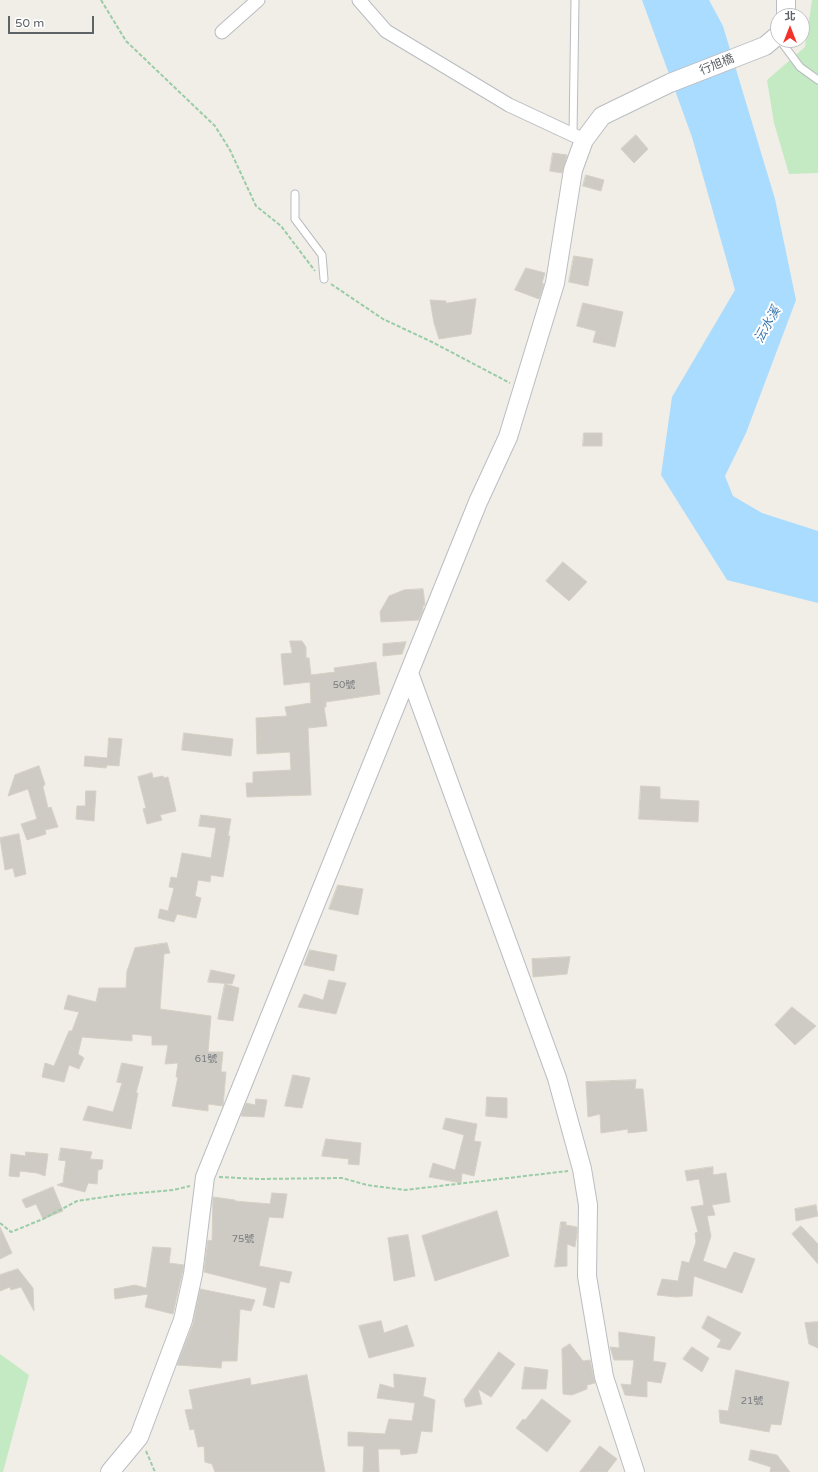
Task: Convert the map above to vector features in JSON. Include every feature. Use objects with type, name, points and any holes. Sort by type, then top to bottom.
[{"type":"street","points":[[222,32],[258,0]]},
{"type":"street","points":[[359,0],[386,31],[509,105],[579,137]]},
{"type":"street","name":"行旭橋","points":[[110,1472],[139,1437],[183,1320],[193,1274],[205,1177],[478,502],[508,437],[555,283],[579,137],[602,116],[670,83],[770,41]]},
{"type":"street","points":[[409,673],[557,1078],[582,1169],[588,1205],[587,1276],[604,1377],[634,1472]]},
{"type":"lane","points":[[575,0],[579,137]]},
{"type":"lane","points":[[784,48],[800,67],[818,80]]},
{"type":"lane","points":[[295,194],[295,219],[322,255],[324,279]]},
{"type":"path","points":[[0,1223],[11,1232],[43,1219],[77,1201],[118,1195],[173,1190],[190,1186],[205,1177],[259,1179],[342,1178],[367,1185],[405,1190],[582,1169]]},
{"type":"path","points":[[139,1437],[155,1472]]},
{"type":"green space","points":[[812,0],[818,0],[818,173],[789,174],[774,123],[767,80],[804,48],[810,48],[810,13]]},
{"type":"green space","points":[[0,1354],[29,1375],[3,1472],[0,1472]]},
{"type":"water","name":"沄水溪","points":[[642,0],[709,0],[723,26],[775,199],[796,300],[746,433],[725,476],[733,496],[762,513],[818,531],[818,603],[727,580],[661,475],[672,397],[735,290],[692,137]]},
{"type":"building","points":[[636,135],[648,149],[634,163],[621,149]]},
{"type":"building","points":[[553,153],[567,155],[562,173],[550,171]]},
{"type":"building","points":[[586,175],[604,180],[601,191],[583,186]]},
{"type":"building","points":[[574,256],[593,259],[588,286],[569,282]]},
{"type":"building","points":[[526,268],[545,273],[542,283],[544,284],[539,299],[515,290]]},
{"type":"building","points":[[476,299],[471,334],[439,339],[434,323],[430,300],[446,301],[446,303]]},
{"type":"building","points":[[583,303],[623,312],[615,347],[593,342],[596,331],[577,326]]},
{"type":"building","points":[[584,433],[602,433],[602,446],[583,446]]},
{"type":"building","points":[[563,562],[587,582],[569,601],[546,581]]},
{"type":"building","points":[[423,589],[425,605],[423,606],[419,620],[381,622],[380,612],[389,596],[404,590]]},
{"type":"building","points":[[290,641],[302,641],[306,647],[306,658],[309,658],[311,675],[335,672],[334,668],[376,662],[380,694],[326,702],[326,707],[324,707],[327,726],[308,728],[311,795],[247,797],[246,783],[253,783],[253,772],[291,770],[290,752],[257,754],[256,718],[287,716],[285,707],[311,703],[310,682],[284,685],[281,654],[292,653]]},
{"type":"building","points":[[406,642],[402,654],[383,656],[383,644]]},
{"type":"building","points":[[184,733],[233,739],[231,756],[182,750]]},
{"type":"building","points":[[109,738],[122,739],[119,766],[107,765],[106,768],[84,766],[85,756],[107,758]]},
{"type":"building","points":[[39,766],[45,784],[43,787],[48,808],[51,807],[58,827],[45,830],[46,834],[27,840],[21,824],[37,819],[28,789],[8,796],[15,775]]},
{"type":"building","points":[[152,773],[153,778],[163,776],[164,778],[168,777],[176,811],[160,815],[162,820],[147,824],[143,809],[146,808],[138,777]]},
{"type":"building","points":[[641,786],[660,787],[660,799],[699,801],[698,822],[639,819]]},
{"type":"building","points":[[86,791],[96,791],[94,821],[76,819],[77,806],[85,806]]},
{"type":"building","points":[[201,815],[231,819],[228,836],[230,836],[223,877],[211,875],[210,882],[198,880],[195,896],[201,898],[196,918],[177,914],[174,922],[158,918],[160,909],[168,911],[174,888],[169,887],[171,877],[177,878],[182,853],[211,858],[216,828],[199,826]]},
{"type":"building","points":[[19,834],[26,874],[15,877],[13,868],[5,870],[0,838]]},
{"type":"building","points":[[338,885],[363,889],[358,915],[329,909]]},
{"type":"building","points":[[167,943],[170,953],[164,954],[160,1009],[211,1016],[208,1052],[223,1052],[221,1072],[226,1072],[223,1106],[208,1104],[208,1111],[172,1106],[178,1077],[176,1077],[178,1063],[165,1064],[168,1045],[152,1045],[152,1036],[132,1034],[132,1041],[82,1037],[78,1054],[84,1058],[79,1069],[69,1065],[64,1082],[42,1077],[45,1063],[54,1066],[69,1031],[72,1031],[79,1012],[64,1009],[68,995],[96,1002],[99,988],[126,988],[127,971],[135,948]]},
{"type":"building","points":[[310,950],[337,955],[334,971],[304,965]]},
{"type":"building","points":[[570,957],[567,974],[533,977],[532,959]]},
{"type":"building","points":[[211,970],[235,975],[232,984],[208,982]]},
{"type":"building","points":[[329,980],[346,983],[336,1014],[298,1007],[304,994],[323,1000]]},
{"type":"building","points":[[225,984],[239,988],[233,1021],[218,1019]]},
{"type":"building","points":[[792,1007],[816,1026],[795,1045],[775,1025]]},
{"type":"building","points":[[122,1063],[143,1067],[136,1093],[138,1093],[131,1129],[83,1120],[88,1106],[113,1112],[122,1083],[117,1082]]},
{"type":"building","points":[[293,1075],[310,1078],[302,1108],[285,1106]]},
{"type":"building","points":[[636,1080],[635,1089],[643,1089],[647,1131],[628,1133],[628,1129],[601,1133],[600,1114],[588,1117],[586,1082]]},
{"type":"building","points":[[487,1097],[507,1098],[507,1118],[486,1116]]},
{"type":"building","points":[[256,1099],[267,1100],[264,1117],[241,1116],[246,1103],[255,1105]]},
{"type":"building","points":[[446,1118],[477,1124],[474,1141],[481,1142],[474,1176],[462,1173],[461,1183],[429,1177],[433,1163],[455,1170],[464,1135],[443,1129]]},
{"type":"building","points":[[326,1139],[361,1143],[359,1165],[348,1164],[349,1159],[322,1156]]},
{"type":"building","points":[[61,1148],[92,1152],[90,1159],[103,1160],[102,1169],[98,1170],[97,1184],[88,1183],[85,1192],[57,1185],[64,1182],[66,1161],[59,1160]]},
{"type":"building","points":[[26,1152],[48,1154],[45,1176],[37,1173],[20,1171],[19,1177],[9,1176],[11,1154],[25,1156]]},
{"type":"building","points":[[713,1167],[713,1175],[726,1173],[730,1202],[712,1205],[715,1215],[707,1216],[711,1236],[703,1261],[726,1269],[734,1252],[755,1259],[742,1293],[694,1276],[692,1296],[676,1297],[657,1295],[662,1279],[678,1281],[682,1261],[689,1263],[696,1242],[695,1233],[698,1232],[691,1207],[704,1205],[699,1179],[687,1181],[685,1171]]},
{"type":"building","points":[[53,1187],[63,1211],[43,1219],[36,1204],[26,1208],[22,1200]]},
{"type":"building","points":[[272,1193],[287,1194],[283,1218],[269,1217],[259,1266],[292,1272],[289,1283],[280,1281],[274,1308],[263,1305],[267,1288],[204,1272],[208,1240],[212,1241],[213,1197],[235,1201],[270,1204]]},
{"type":"building","points":[[816,1205],[818,1216],[796,1221],[795,1209]]},
{"type":"building","points":[[497,1211],[509,1256],[435,1281],[422,1236]]},
{"type":"building","points":[[561,1222],[566,1222],[566,1225],[577,1227],[577,1233],[575,1247],[567,1244],[567,1266],[555,1267]]},
{"type":"building","points":[[801,1226],[818,1244],[818,1264],[792,1234]]},
{"type":"building","points":[[0,1227],[12,1253],[0,1259]]},
{"type":"building","points":[[408,1235],[415,1276],[394,1281],[388,1238]]},
{"type":"building","points":[[153,1247],[171,1248],[169,1263],[184,1265],[173,1314],[145,1307],[148,1294],[115,1299],[114,1289],[135,1285],[146,1288]]},
{"type":"building","points":[[18,1269],[33,1288],[34,1311],[21,1287],[11,1290],[10,1287],[0,1291],[0,1275]]},
{"type":"building","points":[[200,1289],[255,1300],[251,1311],[240,1309],[237,1361],[222,1361],[221,1368],[177,1365],[193,1324]]},
{"type":"building","points":[[708,1316],[741,1333],[730,1350],[717,1347],[721,1340],[702,1328]]},
{"type":"building","points":[[381,1321],[384,1333],[407,1325],[414,1346],[369,1358],[359,1326]]},
{"type":"building","points":[[818,1322],[818,1348],[809,1344],[805,1323]]},
{"type":"building","points":[[619,1332],[655,1337],[653,1361],[666,1363],[661,1383],[647,1381],[647,1397],[625,1395],[621,1384],[631,1385],[634,1360],[614,1360],[610,1347],[619,1348]]},
{"type":"building","points":[[570,1344],[583,1361],[590,1360],[595,1383],[587,1385],[587,1389],[572,1395],[563,1394],[562,1349]]},
{"type":"building","points":[[692,1347],[709,1358],[702,1372],[683,1359]]},
{"type":"building","points":[[499,1352],[515,1364],[491,1397],[478,1389],[482,1404],[466,1407],[464,1400]]},
{"type":"building","points":[[525,1367],[548,1370],[546,1389],[522,1389]]},
{"type":"building","points":[[736,1370],[789,1382],[781,1425],[771,1424],[769,1432],[720,1423],[719,1410],[728,1411]]},
{"type":"building","points":[[394,1374],[426,1378],[423,1396],[435,1400],[432,1432],[421,1431],[417,1453],[401,1455],[400,1449],[378,1449],[379,1472],[363,1472],[364,1446],[348,1446],[348,1432],[385,1434],[389,1419],[412,1421],[415,1403],[377,1398],[380,1384],[394,1388]]},
{"type":"building","points":[[307,1375],[325,1472],[215,1472],[212,1464],[205,1462],[204,1446],[198,1447],[194,1429],[190,1430],[185,1410],[193,1409],[189,1390],[250,1378],[251,1385]]},
{"type":"building","points":[[542,1399],[571,1421],[547,1452],[516,1428],[523,1419],[525,1420]]},
{"type":"building","points":[[600,1446],[617,1459],[607,1472],[580,1472]]},
{"type":"building","points":[[751,1450],[777,1455],[790,1472],[770,1472],[771,1467],[749,1460]]}]
